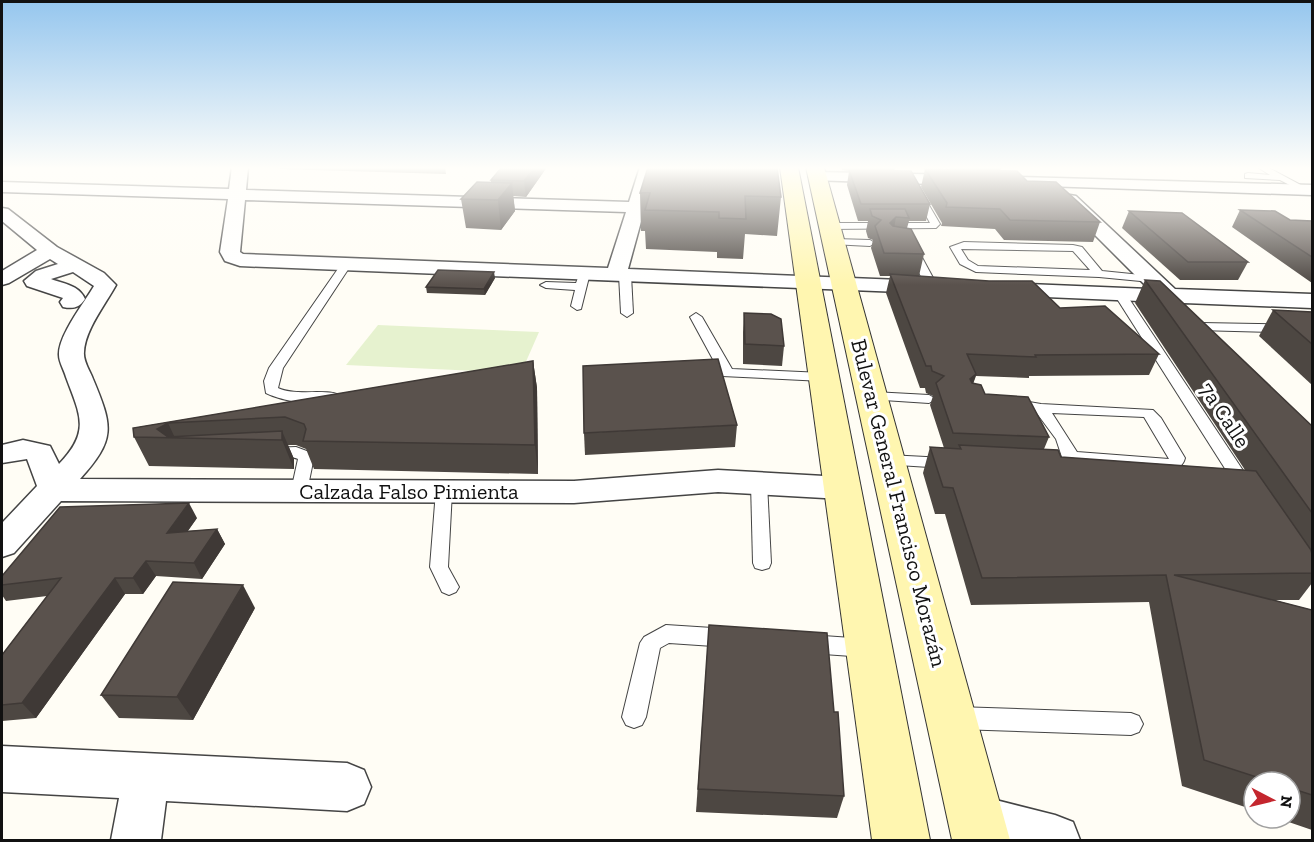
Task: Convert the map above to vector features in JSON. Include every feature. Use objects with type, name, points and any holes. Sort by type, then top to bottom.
[{"type":"main road","name":"Bulevar General Francisco Morazán","points":[[807,206],[827,283],[873,396],[979,830]]},
{"type":"main road","name":"Bulevar General Francisco Morazán","points":[[817,206],[832,234],[827,283],[824,377],[901,840]]},
{"type":"street","points":[[234,206],[232,257],[274,263],[582,280],[620,275],[1312,301]]},
{"type":"street","points":[[612,206],[636,207],[620,275]]},
{"type":"street","points":[[1077,206],[1227,352]]},
{"type":"street","points":[[2,213],[50,251],[105,285],[74,342],[71,356],[92,410],[94,438],[86,454],[55,490],[2,544]]},
{"type":"street","points":[[2,279],[50,251]]},
{"type":"street","points":[[70,302],[74,299],[72,294],[35,281],[43,275],[74,265]]},
{"type":"street","points":[[2,454],[22,449],[39,453],[55,490]]},
{"type":"street","name":"Calzada Falso Pimienta","points":[[55,490],[574,492],[718,481],[842,488]]},
{"type":"street","points":[[2,769],[347,787]]},
{"type":"street","points":[[136,840],[146,776]]},
{"type":"street","points":[[979,830],[1055,840]]},
{"type":"lane","points":[[832,234],[933,226],[925,206]]},
{"type":"lane","points":[[832,234],[870,243]]},
{"type":"lane","points":[[900,244],[912,246],[932,287]]},
{"type":"lane","points":[[1100,274],[1078,249],[1073,248],[964,244],[955,247],[964,262],[976,269],[1100,274],[1151,279]]},
{"type":"lane","points":[[346,266],[276,368],[270,381],[271,390],[279,396],[299,399],[346,397]]},
{"type":"lane","points":[[620,275],[627,313]]},
{"type":"lane","points":[[546,285],[582,280],[577,306]]},
{"type":"lane","name":"7a Calle","points":[[1120,294],[1255,502]]},
{"type":"lane","points":[[1281,300],[1312,324]]},
{"type":"lane","points":[[696,317],[727,373],[824,377]]},
{"type":"lane","points":[[1201,327],[1312,329]]},
{"type":"lane","points":[[873,396],[928,399]]},
{"type":"lane","points":[[993,402],[1041,408],[1148,414],[1155,418],[1177,458],[1172,464],[1070,457]]},
{"type":"lane","points":[[1038,467],[1061,469],[1070,457],[1069,448],[1041,408]]},
{"type":"lane","points":[[251,454],[296,452],[306,457],[299,491]]},
{"type":"lane","points":[[888,460],[957,463]]},
{"type":"lane","points":[[759,483],[762,563]]},
{"type":"lane","points":[[444,491],[439,567],[449,587]]},
{"type":"lane","points":[[634,717],[651,642],[666,634],[745,639]]},
{"type":"lane","points":[[790,642],[869,649]]},
{"type":"lane","points":[[951,718],[1131,724]]},
{"type":"green space","points":[[378,325],[539,332],[521,373],[346,365]]},
{"type":"building","points":[[646,206],[745,206],[746,219],[719,218],[719,212],[645,210]]},
{"type":"building","points":[[1083,206],[1100,222],[1010,220],[1000,209],[946,207]]},
{"type":"building","points":[[870,209],[905,209],[909,218],[896,217],[890,223],[893,226],[911,229],[924,254],[884,253],[875,226],[881,220],[872,216]]},
{"type":"building","points":[[1240,210],[1275,211],[1290,220],[1312,221],[1312,257]]},
{"type":"building","points":[[1129,211],[1182,213],[1248,262],[1188,262]]},
{"type":"building","points":[[438,270],[494,272],[484,289],[426,287]]},
{"type":"building","points":[[890,274],[989,281],[1032,281],[1060,308],[1105,306],[1159,354],[1035,355],[1036,357],[967,354],[976,374],[970,379],[972,383],[981,385],[985,394],[1028,397],[1049,437],[953,433],[936,383],[944,376],[932,371],[931,366],[926,366]]},
{"type":"building","points":[[1145,280],[1160,281],[1312,426],[1312,513]]},
{"type":"building","points":[[1273,310],[1312,312],[1312,344]]},
{"type":"building","points":[[744,313],[771,314],[781,319],[784,346],[745,344]]},
{"type":"building","points":[[718,359],[737,425],[584,433],[583,366]]},
{"type":"building","points":[[533,361],[535,445],[303,441],[306,429],[304,424],[285,417],[168,423],[157,429],[168,437],[282,431],[282,440],[134,437],[133,428]]},
{"type":"building","points":[[959,445],[1058,450],[1061,457],[1256,471],[1311,550],[1312,573],[1174,575],[1312,610],[1312,795],[1302,792],[1302,770],[1242,770],[1242,772],[1204,760],[1166,575],[982,578],[953,488],[943,487],[930,447],[961,449]]},
{"type":"building","points":[[189,503],[167,533],[217,529],[194,563],[146,561],[133,578],[115,578],[22,703],[2,705],[2,655],[61,578],[2,585],[2,576],[60,507]]},
{"type":"building","points":[[173,582],[243,585],[177,697],[101,695]]},
{"type":"building","points":[[709,625],[827,633],[834,712],[838,712],[844,796],[698,789]]}]
